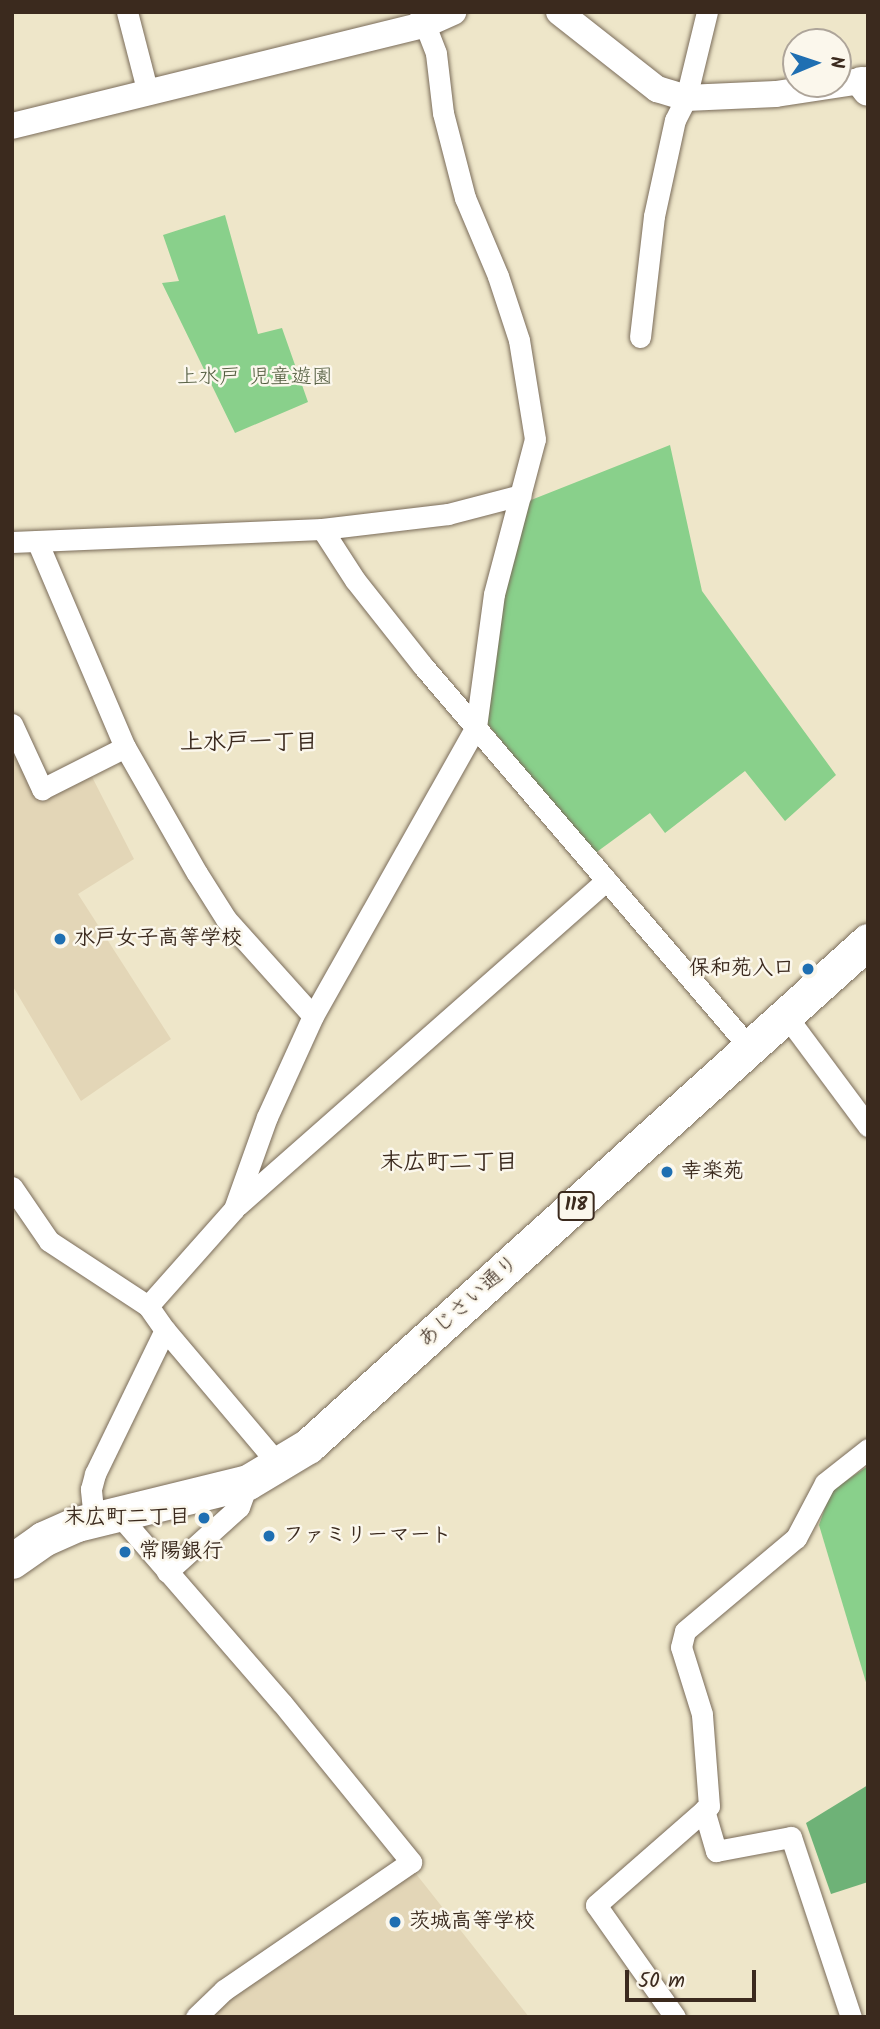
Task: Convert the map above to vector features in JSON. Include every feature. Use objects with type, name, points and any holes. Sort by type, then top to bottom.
[{"type":"highway","name":"あじさい通り","points":[[12,1561],[53,1534],[106,1517],[248,1482],[308,1446],[787,1017],[868,941]]},
{"type":"street","points":[[127,12],[148,93]]},
{"type":"street","points":[[12,125],[148,93],[453,12]]},
{"type":"street","points":[[559,12],[657,89],[685,97],[776,94],[866,84]]},
{"type":"street","points":[[640,337],[654,216],[675,120],[685,97],[707,12]]},
{"type":"street","points":[[234,1209],[267,1117],[313,1016],[477,727],[494,594],[535,439],[519,340],[498,276],[465,198],[443,113],[436,54],[423,18]]},
{"type":"street","points":[[12,542],[322,529],[448,514],[521,495]]},
{"type":"street","points":[[322,529],[355,580],[750,1048]]},
{"type":"street","points":[[37,541],[125,747],[226,919],[313,1016]]},
{"type":"street","points":[[12,724],[42,789],[125,747]]},
{"type":"street","points":[[148,1306],[234,1209],[607,880]]},
{"type":"street","points":[[787,1017],[868,1126]]},
{"type":"street","points":[[12,1187],[49,1241],[148,1306],[165,1330],[279,1465]]},
{"type":"street","points":[[165,1330],[95,1474],[91,1489],[106,1517],[167,1572],[289,1711],[411,1862],[224,1990],[196,2017]]},
{"type":"street","points":[[675,2017],[596,1905],[709,1806],[702,1714],[681,1647],[685,1631],[796,1538],[825,1483],[868,1449]]},
{"type":"street","points":[[167,1572],[239,1507],[248,1482]]},
{"type":"street","points":[[704,1810],[716,1851],[791,1837],[851,2017]]},
{"type":"shaded area","name":"水戸女子高等学校","points":[[12,736],[39,796],[89,771],[134,859],[78,894],[171,1039],[81,1101],[12,985]]},
{"type":"shaded area","name":"茨城高等学校","points":[[413,1870],[529,2017],[205,2017],[229,1995]]},
{"type":"green space","name":"上水戸 児童遊園","points":[[225,215],[258,334],[282,328],[308,402],[235,433],[162,283],[179,281],[163,235]]},
{"type":"green space","points":[[670,445],[702,591],[836,775],[785,821],[745,771],[665,833],[650,813],[594,854],[486,722],[494,628],[526,502]]},
{"type":"green space","points":[[868,1466],[868,1689],[819,1525],[831,1491]]},
{"type":"green space","points":[[868,1785],[868,1882],[831,1894],[806,1823]]},
{"type":"place","name":"水戸女子高等学校","points":[[60,939]]},
{"type":"place","name":"保和苑入口","points":[[808,969]]},
{"type":"place","name":"幸楽苑","points":[[667,1172]]},
{"type":"place","name":"末広町二丁目","points":[[204,1518]]},
{"type":"place","name":"ファミリーマート","points":[[269,1536]]},
{"type":"place","name":"常陽銀行","points":[[125,1552]]},
{"type":"place","name":"茨城高等学校","points":[[395,1922]]},
{"type":"district","name":"上水戸一丁目","points":[[249,743]]},
{"type":"district","name":"末広町二丁目","points":[[449,1163]]}]
